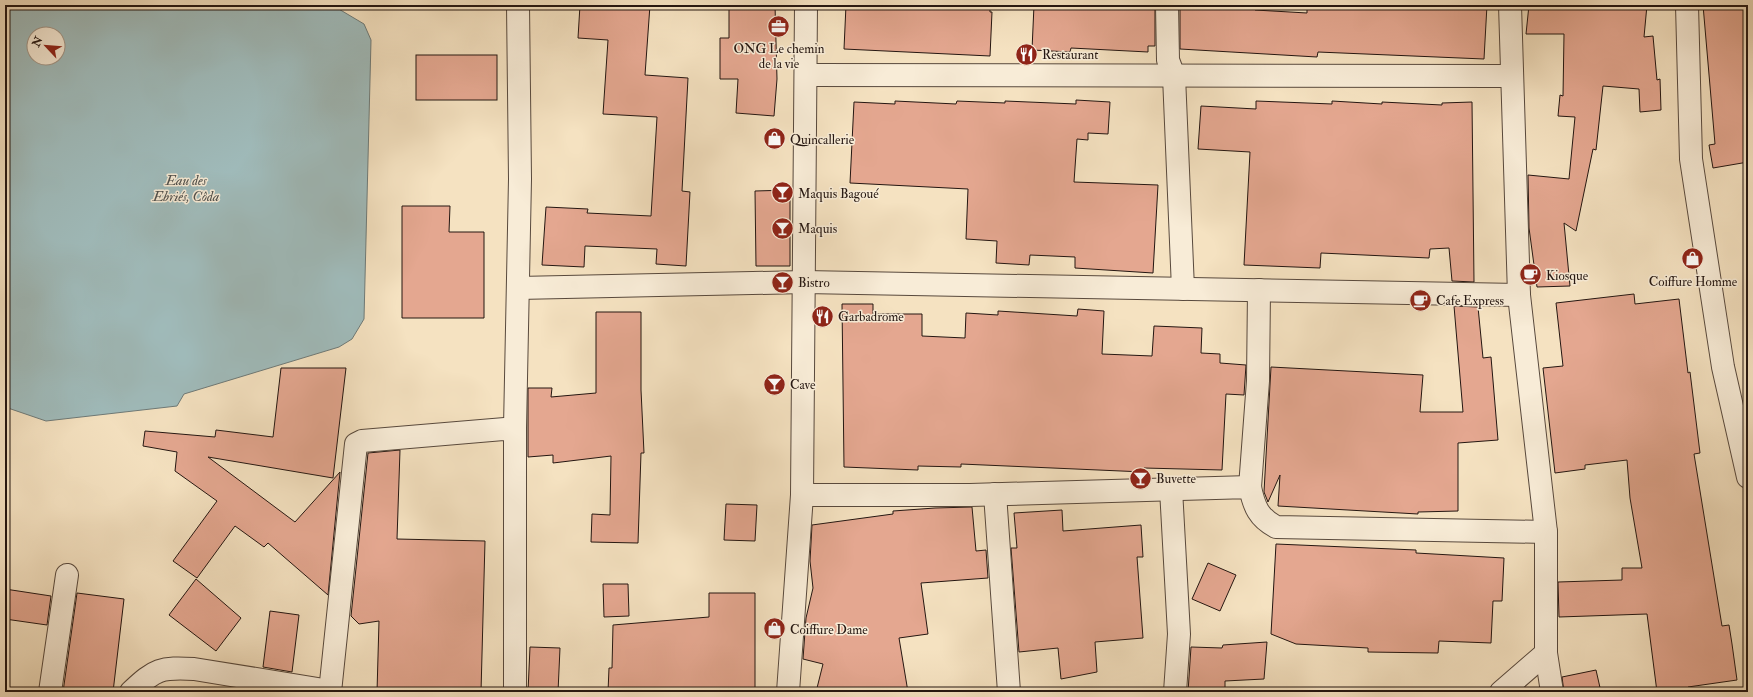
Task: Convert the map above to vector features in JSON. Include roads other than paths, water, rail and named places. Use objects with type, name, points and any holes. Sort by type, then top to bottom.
[{"type":"street","points":[[515,692],[515,428],[520,179],[518,5]]},
{"type":"street","points":[[788,692],[802,495],[805,282],[806,5]]},
{"type":"street","points":[[1167,5],[1168,60],[1174,76],[1183,289]]},
{"type":"street","points":[[1510,5],[1511,76],[1519,295],[1546,532],[1546,653],[1552,692]]},
{"type":"street","points":[[1687,5],[1691,159],[1723,367],[1748,478]]},
{"type":"street","points":[[806,75],[1511,76]]},
{"type":"street","points":[[518,288],[805,282],[1519,295]]},
{"type":"street","points":[[1259,290],[1258,381],[1250,488],[1252,500],[1263,520],[1276,527],[1546,532]]},
{"type":"street","points":[[131,692],[149,675],[171,668],[194,669],[330,691],[356,444],[362,441],[515,428]]},
{"type":"street","points":[[802,495],[995,494],[1250,488]]},
{"type":"street","points":[[1170,490],[1179,634],[1175,692]]},
{"type":"street","points":[[995,494],[1010,692]]},
{"type":"street","points":[[50,692],[67,575]]},
{"type":"street","points":[[1501,692],[1546,653]]},
{"type":"water","name":"Eau des Ebriés, Côda","points":[[5,5],[332,5],[364,24],[371,40],[364,319],[352,339],[339,347],[184,394],[177,406],[46,421],[5,407]]},
{"type":"place","name":"ONG Le chemin de la vie","points":[[779,26]]},
{"type":"place","name":"Restaurant","points":[[1027,54]]},
{"type":"place","name":"Quincallerie","points":[[775,139]]},
{"type":"place","name":"Maquis Bagoué","points":[[782,193]]},
{"type":"place","name":"Maquis","points":[[783,228]]},
{"type":"place","name":"Coiffure Homme","points":[[1693,259]]},
{"type":"place","name":"Kiosque","points":[[1530,275]]},
{"type":"place","name":"Bistro","points":[[783,282]]},
{"type":"place","name":"Cafe Express","points":[[1421,300]]},
{"type":"place","name":"Garbadrome","points":[[823,316]]},
{"type":"place","name":"Cave","points":[[774,384]]},
{"type":"place","name":"Buvette","points":[[1140,478]]},
{"type":"place","name":"Coiffure Dame","points":[[775,629]]}]
